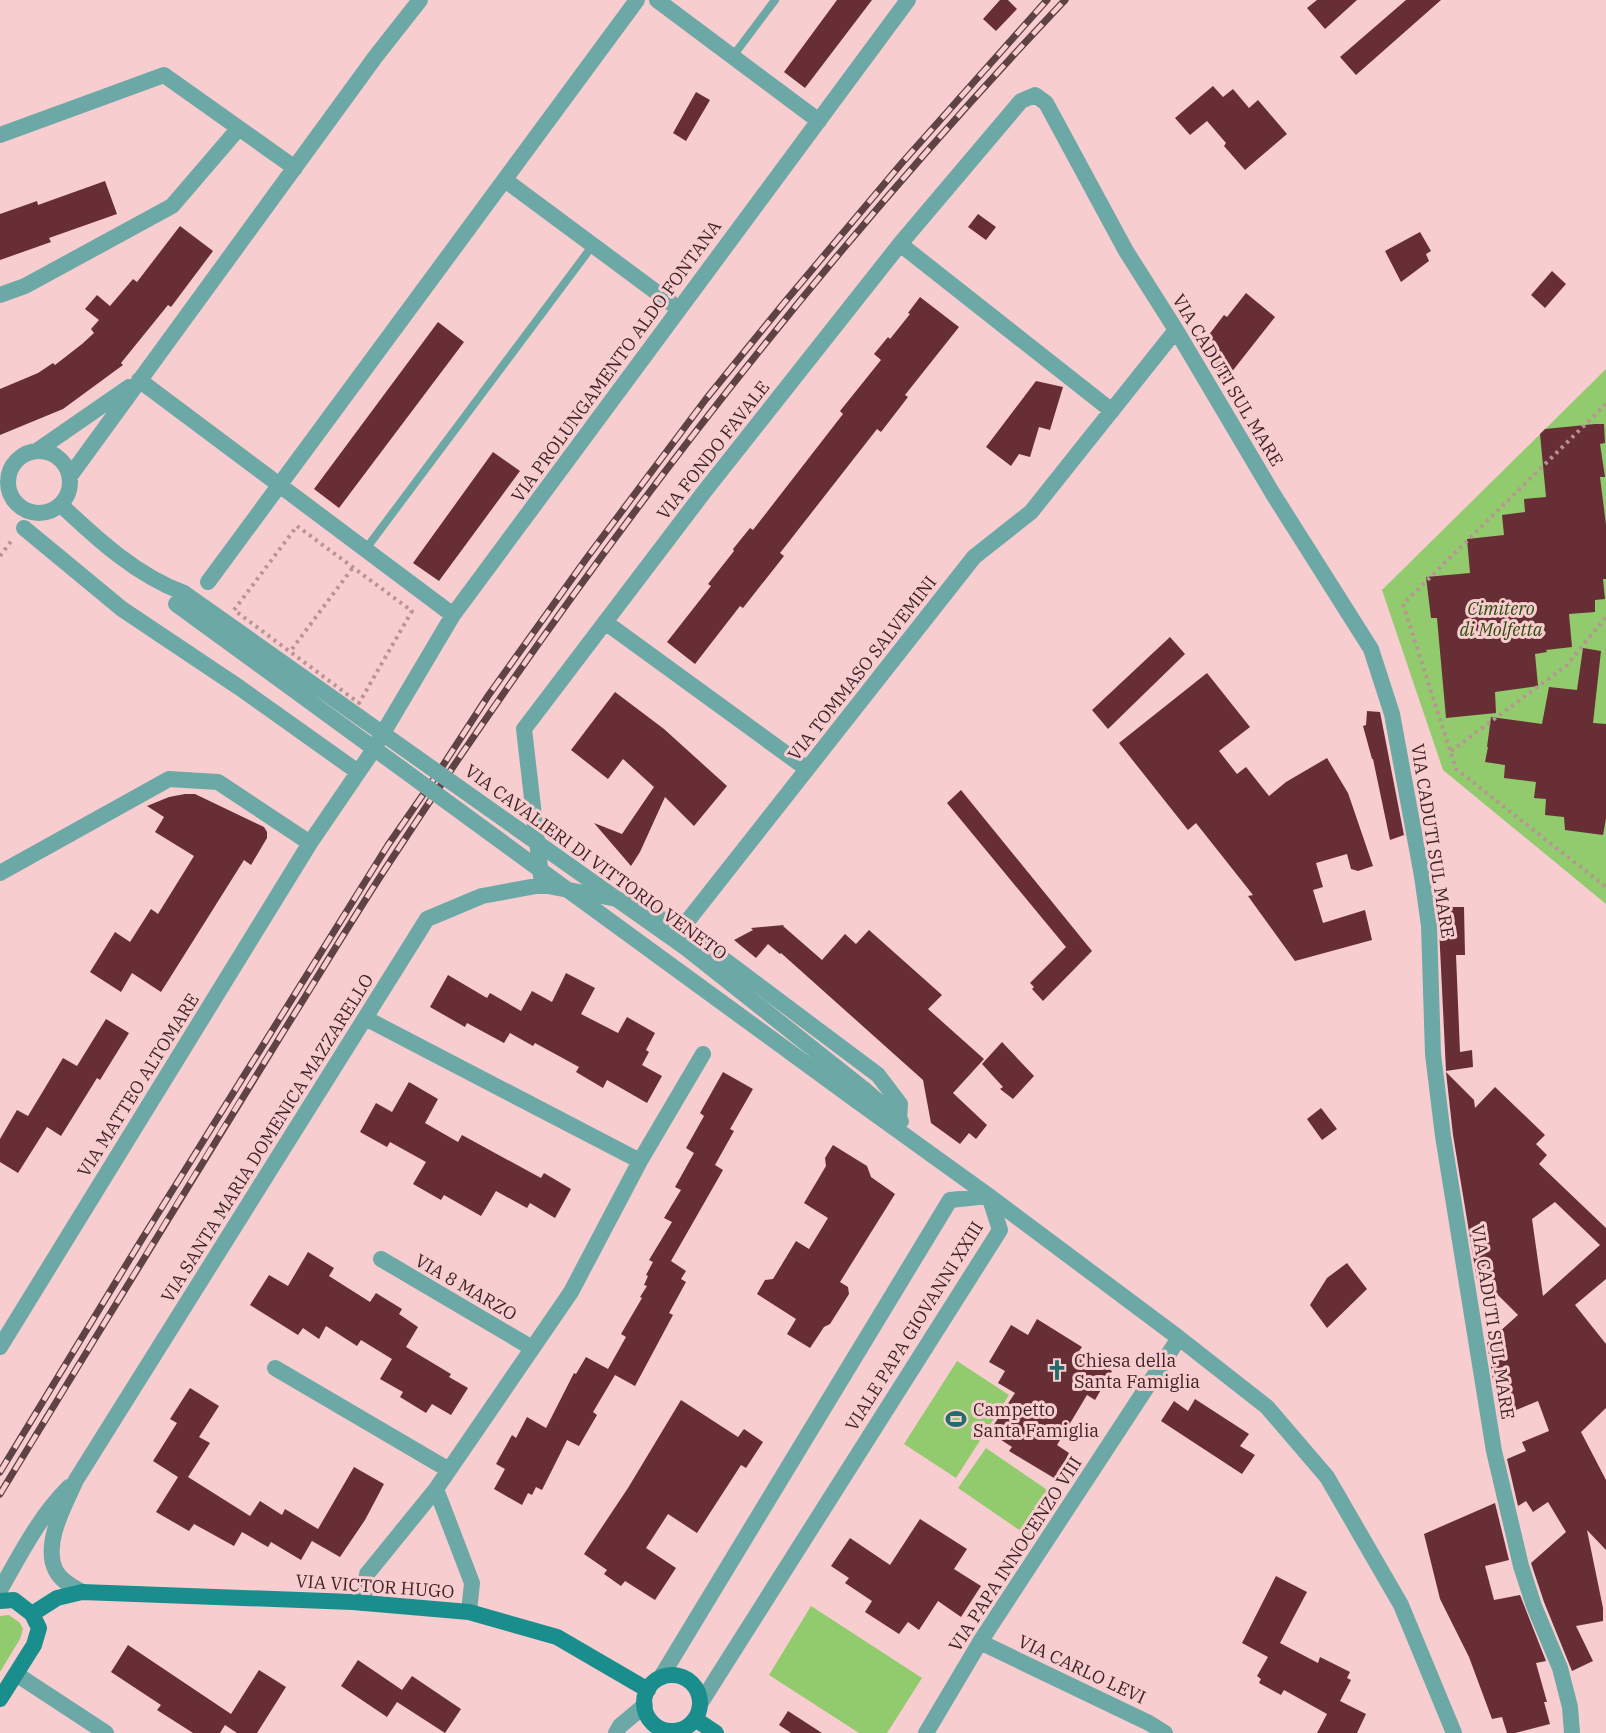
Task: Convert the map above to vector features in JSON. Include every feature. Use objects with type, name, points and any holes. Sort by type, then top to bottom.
[{"type":"main road","points":[[32,1614],[57,1598],[82,1592]]},
{"type":"main road","name":"VIA VICTOR HUGO","points":[[82,1592],[363,1603],[469,1612],[557,1637],[646,1698]]},
{"type":"main road","points":[[0,1601],[14,1600],[32,1614],[39,1628],[34,1645],[0,1699]]},
{"type":"main road","points":[[661,1677],[670,1675],[688,1680],[695,1687],[699,1695],[697,1712],[716,1733]]},
{"type":"main road","name":"VIALE PAPA GIOVANNI XXIII","points":[[661,1677],[653,1682],[646,1698],[646,1713],[656,1725],[663,1729],[678,1731],[685,1727],[697,1712]]},
{"type":"street","points":[[70,476],[420,0]]},
{"type":"street","points":[[208,582],[637,0]]},
{"type":"street","points":[[657,0],[819,120]]},
{"type":"street","name":"VIA PROLUNGAMENTO ALDO FONTANA","points":[[370,755],[453,615],[908,0]]},
{"type":"street","points":[[0,135],[164,75],[295,168]]},
{"type":"street","name":"VIA FONDO FAVALE","points":[[542,885],[524,729],[704,492],[900,243],[1020,101],[1035,96],[1046,103]]},
{"type":"street","name":"VIA CADUTI SUL MARE","points":[[1046,103],[1126,251],[1371,649],[1392,714],[1428,916],[1433,1054],[1441,1124],[1494,1451],[1521,1566],[1534,1606],[1560,1668],[1570,1707],[1572,1733]]},
{"type":"street","points":[[0,294],[24,286],[172,206],[239,128]]},
{"type":"street","points":[[505,180],[679,309]]},
{"type":"street","points":[[900,243],[1112,411]]},
{"type":"street","name":"VIA TOMMASO SALVEMINI","points":[[682,928],[974,557],[1031,512],[1176,330]]},
{"type":"street","points":[[38,450],[57,456],[67,466],[70,476],[69,492],[61,505],[42,513],[28,511],[13,499],[8,486],[6,467],[26,453],[38,450],[139,380]]},
{"type":"street","points":[[139,380],[453,615]]},
{"type":"street","name":"VIA CAVALIERI DI VITTORIO VENETO","points":[[61,505],[99,541],[861,1096],[1267,1407],[1327,1477],[1401,1605],[1454,1733]]},
{"type":"street","points":[[24,528],[122,609],[240,688],[358,772]]},
{"type":"street","name":"VIA CAVALIERI DI VITTORIO VENETO","points":[[180,598],[686,948],[861,1096],[899,1119],[989,1196]]},
{"type":"street","points":[[606,622],[807,769]]},
{"type":"street","name":"VIA MATTEO ALTOMARE","points":[[0,1347],[310,843],[370,755]]},
{"type":"street","points":[[0,873],[169,779],[218,782],[310,843]]},
{"type":"street","points":[[542,885],[617,899],[682,928],[878,1075],[900,1104],[899,1119]]},
{"type":"street","name":"VIA SANTA MARIA DOMENICA MAZZARELLO","points":[[82,1592],[65,1582],[56,1571],[52,1550],[54,1530],[76,1480],[427,918],[482,896],[542,885]]},
{"type":"street","points":[[365,1018],[640,1161]]},
{"type":"street","points":[[363,1603],[368,1574],[436,1489],[571,1292],[640,1161],[703,1054]]},
{"type":"street","name":"VIALE PAPA GIOVANNI XXIII","points":[[661,1677],[950,1200],[989,1196],[1000,1230],[697,1712]]},
{"type":"street","name":"VIA 8 MARZO","points":[[381,1259],[532,1348]]},
{"type":"street","name":"VIA PAPA INNOCENZO VIII","points":[[926,1733],[980,1642],[1179,1338]]},
{"type":"street","points":[[275,1368],[449,1470]]},
{"type":"street","name":"VIA SANTA MARIA DOMENICA MAZZARELLO","points":[[0,1590],[33,1530],[45,1513],[76,1480]]},
{"type":"street","points":[[436,1489],[472,1583],[469,1612]]},
{"type":"street","name":"VIA CARLO LEVI","points":[[980,1642],[1149,1723],[1165,1733]]},
{"type":"street","points":[[16,1674],[106,1733]]},
{"type":"street","name":"VIALE PAPA GIOVANNI XXIII","points":[[616,1733],[646,1698]]},
{"type":"lane","points":[[733,56],[775,0]]},
{"type":"lane","points":[[365,550],[593,245]]},
{"type":"path","points":[[1606,404],[1403,603],[1456,769],[1606,887]]},
{"type":"path","points":[[234,610],[297,526],[353,567],[412,611],[359,703]]},
{"type":"path","points":[[290,652],[365,550]]},
{"type":"path","points":[[1451,751],[1567,665],[1606,617]]},
{"type":"green space","name":"Cimitero di Molfetta","points":[[1606,369],[1606,904],[1443,770],[1382,590]]},
{"type":"green space","name":"Campetto Santa Famiglia","points":[[957,1361],[1009,1395],[956,1478],[904,1444]]},
{"type":"green space","name":"Campetto Santa Famiglia","points":[[986,1448],[1056,1496],[1028,1536],[958,1488]]},
{"type":"green space","points":[[811,1606],[922,1678],[887,1733],[859,1733],[769,1675]]},
{"type":"green space","points":[[9,1615],[20,1623],[23,1629],[20,1639],[0,1672],[0,1616]]},
{"type":"building","points":[[837,0],[872,0],[805,88],[784,72]]},
{"type":"building","points":[[1000,0],[1008,0],[1017,9],[996,31],[983,19]]},
{"type":"building","points":[[1317,0],[1357,0],[1325,29],[1307,8]]},
{"type":"building","points":[[1406,0],[1441,0],[1356,75],[1340,57]]},
{"type":"building","points":[[1213,86],[1223,97],[1233,89],[1249,108],[1258,100],[1287,134],[1245,170],[1224,146],[1226,143],[1207,121],[1190,135],[1175,118]]},
{"type":"building","points":[[696,92],[710,100],[686,141],[673,133]]},
{"type":"building","points":[[105,181],[117,214],[49,238],[51,242],[0,260],[0,214],[37,201],[38,205]]},
{"type":"building","points":[[978,214],[996,227],[986,240],[968,227]]},
{"type":"building","points":[[180,226],[213,251],[171,307],[168,305],[121,363],[123,365],[63,409],[0,435],[0,389],[38,373],[53,363],[55,365],[82,344],[94,333],[91,329],[99,320],[85,309],[97,295],[110,306],[133,279],[137,282]]},
{"type":"building","points":[[1420,232],[1431,251],[1426,254],[1429,261],[1401,282],[1385,251]]},
{"type":"building","points":[[1552,271],[1566,284],[1545,308],[1531,295]]},
{"type":"building","points":[[1246,293],[1275,317],[1223,383],[1201,345],[1224,315],[1227,317]]},
{"type":"building","points":[[920,297],[959,327],[905,395],[908,397],[881,432],[877,429],[780,553],[784,556],[743,608],[740,606],[695,664],[667,642],[711,586],[708,584],[734,551],[733,549],[750,528],[753,530],[843,414],[840,411],[881,360],[874,354],[888,337],[890,339]]},
{"type":"building","points":[[438,322],[464,342],[339,508],[314,489]]},
{"type":"building","points":[[1036,381],[1063,387],[1050,430],[1039,427],[1030,457],[1019,454],[1011,466],[986,447]]},
{"type":"building","points":[[1604,424],[1605,443],[1600,444],[1605,477],[1600,477],[1606,525],[1606,579],[1603,579],[1605,599],[1595,600],[1595,612],[1569,614],[1572,647],[1546,650],[1547,652],[1535,654],[1538,686],[1495,692],[1496,713],[1446,718],[1437,618],[1431,618],[1426,577],[1470,573],[1467,539],[1504,535],[1502,515],[1525,512],[1524,499],[1546,497],[1540,434],[1545,429]]},
{"type":"building","points":[[493,452],[520,471],[439,581],[413,563]]},
{"type":"building","points":[[1170,637],[1185,654],[1108,729],[1092,710]]},
{"type":"building","points":[[1583,648],[1601,651],[1593,723],[1606,724],[1606,818],[1603,835],[1565,830],[1564,817],[1545,815],[1546,799],[1534,798],[1536,782],[1504,778],[1505,765],[1485,762],[1491,717],[1542,724],[1549,687],[1577,690]]},
{"type":"building","points":[[1207,673],[1250,727],[1219,751],[1237,774],[1246,767],[1269,796],[1286,782],[1327,758],[1348,793],[1373,866],[1358,871],[1351,869],[1347,854],[1316,863],[1323,887],[1313,890],[1323,923],[1365,910],[1372,940],[1295,961],[1248,896],[1253,895],[1196,823],[1188,830],[1119,743]]},
{"type":"building","points":[[615,692],[664,729],[727,786],[694,826],[665,797],[640,852],[631,866],[594,823],[622,834],[654,787],[623,759],[608,779],[571,750]]},
{"type":"building","points":[[1367,711],[1380,712],[1404,835],[1390,840],[1373,759],[1363,726],[1366,725]]},
{"type":"building","points":[[961,790],[1092,951],[1043,1001],[1032,989],[1034,987],[1030,983],[1066,947],[947,803]]},
{"type":"building","points":[[195,794],[264,827],[267,838],[251,865],[244,860],[161,992],[132,973],[121,992],[90,972],[115,932],[130,942],[151,909],[158,914],[194,856],[155,832],[164,817],[147,806],[169,797]]},
{"type":"building","points":[[1438,907],[1464,907],[1465,955],[1456,955],[1460,1052],[1472,1050],[1473,1067],[1446,1071]]},
{"type":"building","points":[[784,925],[822,960],[845,934],[856,944],[869,930],[942,995],[928,1009],[984,1059],[953,1093],[987,1125],[976,1139],[969,1133],[960,1144],[931,1123],[923,1080],[781,953],[768,944],[756,958],[734,940],[753,930],[751,928]]},
{"type":"building","points":[[566,973],[595,988],[581,1014],[618,1033],[627,1017],[655,1033],[646,1050],[649,1052],[642,1065],[662,1076],[647,1103],[607,1080],[603,1088],[576,1072],[579,1067],[535,1043],[533,1046],[510,1033],[504,1043],[467,1023],[465,1027],[430,1007],[448,975],[487,998],[490,993],[521,1011],[532,991],[552,1002]]},
{"type":"building","points":[[106,1019],[129,1033],[100,1080],[97,1078],[61,1136],[47,1127],[18,1173],[0,1162],[0,1139],[17,1110],[28,1116],[63,1058],[77,1066]]},
{"type":"building","points":[[1002,1042],[1034,1076],[1013,1099],[1000,1089],[1003,1087],[982,1064]]},
{"type":"building","points":[[723,1072],[753,1089],[730,1129],[734,1131],[715,1165],[723,1170],[671,1261],[686,1271],[681,1279],[686,1282],[669,1313],[673,1315],[635,1386],[615,1375],[593,1412],[597,1415],[579,1446],[567,1440],[542,1490],[536,1487],[532,1495],[528,1493],[522,1505],[494,1489],[505,1469],[496,1464],[512,1435],[516,1438],[527,1417],[546,1428],[574,1373],[576,1374],[586,1357],[608,1369],[626,1337],[621,1334],[647,1286],[644,1285],[648,1276],[646,1275],[653,1262],[649,1260],[672,1222],[664,1218],[681,1190],[675,1187],[694,1153],[686,1148],[704,1116],[700,1113]]},
{"type":"building","points":[[1446,1072],[1474,1100],[1475,1108],[1495,1087],[1545,1135],[1536,1144],[1547,1155],[1539,1164],[1606,1228],[1606,1279],[1575,1305],[1606,1344],[1606,1408],[1581,1432],[1606,1480],[1606,1550],[1587,1530],[1603,1608],[1603,1621],[1576,1626],[1593,1661],[1572,1671],[1531,1563],[1566,1532],[1548,1502],[1533,1512],[1526,1501],[1518,1506],[1507,1459],[1526,1451],[1522,1442],[1549,1431],[1538,1401],[1499,1417],[1487,1343],[1518,1315],[1482,1279],[1477,1280],[1453,1135]],"holes":[[[1555,1202],[1600,1245],[1543,1296],[1532,1219]]]},
{"type":"building","points":[[409,1082],[438,1099],[425,1123],[458,1142],[462,1135],[541,1178],[544,1173],[571,1189],[555,1218],[530,1203],[527,1208],[496,1191],[481,1216],[444,1195],[441,1200],[413,1184],[426,1162],[390,1142],[387,1147],[360,1132],[376,1103],[392,1112]]},
{"type":"building","points":[[1321,1108],[1337,1129],[1322,1140],[1307,1119]]},
{"type":"building","points":[[833,1145],[867,1166],[871,1177],[895,1194],[840,1282],[848,1287],[849,1294],[830,1324],[824,1327],[810,1348],[787,1334],[796,1319],[757,1294],[765,1280],[773,1279],[796,1241],[809,1249],[828,1218],[804,1203],[826,1166],[825,1158]]},
{"type":"building","points":[[308,1252],[334,1268],[329,1276],[370,1302],[376,1293],[402,1309],[399,1314],[418,1327],[406,1347],[451,1374],[449,1377],[468,1388],[451,1415],[432,1404],[426,1413],[400,1397],[403,1392],[380,1379],[392,1359],[361,1340],[357,1346],[326,1326],[319,1339],[303,1328],[298,1335],[250,1305],[269,1275],[288,1286]]},
{"type":"building","points":[[1347,1263],[1367,1289],[1327,1328],[1310,1305],[1327,1278]]},
{"type":"building","points":[[1037,1319],[1082,1347],[1079,1351],[1112,1371],[1095,1400],[1087,1395],[1057,1445],[1069,1453],[1067,1457],[1073,1460],[1059,1481],[1009,1451],[1012,1447],[989,1432],[1015,1393],[998,1383],[1005,1371],[989,1362],[1011,1325],[1028,1335]]},
{"type":"building","points":[[190,1388],[219,1406],[199,1437],[210,1443],[188,1477],[250,1516],[260,1501],[282,1515],[285,1509],[318,1529],[354,1467],[384,1484],[365,1520],[340,1557],[312,1541],[313,1539],[301,1560],[271,1542],[268,1547],[242,1532],[234,1546],[194,1524],[189,1531],[156,1512],[178,1477],[153,1461],[177,1423],[170,1419]]},
{"type":"building","points":[[1195,1399],[1249,1434],[1240,1446],[1255,1455],[1242,1474],[1161,1421],[1174,1401],[1188,1411]]},
{"type":"building","points":[[681,1400],[738,1437],[744,1429],[763,1442],[746,1468],[741,1465],[697,1533],[668,1514],[646,1548],[676,1568],[655,1600],[625,1581],[621,1586],[604,1574],[607,1570],[584,1554],[628,1488]]},
{"type":"building","points":[[1495,1503],[1509,1560],[1485,1566],[1494,1600],[1520,1595],[1546,1661],[1536,1663],[1547,1702],[1544,1702],[1550,1724],[1515,1733],[1507,1733],[1502,1717],[1492,1719],[1469,1657],[1440,1599],[1424,1534]]},
{"type":"building","points":[[920,1519],[967,1549],[954,1569],[981,1586],[961,1617],[938,1601],[919,1630],[908,1622],[899,1634],[865,1612],[872,1601],[845,1583],[849,1578],[831,1566],[850,1538],[890,1565]]},
{"type":"building","points":[[1276,1576],[1307,1592],[1280,1643],[1318,1663],[1320,1657],[1350,1672],[1347,1678],[1351,1680],[1340,1701],[1366,1714],[1357,1733],[1317,1733],[1327,1714],[1284,1690],[1281,1695],[1259,1683],[1261,1679],[1257,1676],[1268,1657],[1242,1643]]},
{"type":"building","points":[[128,1645],[231,1714],[259,1670],[286,1687],[257,1733],[237,1733],[225,1725],[220,1733],[193,1733],[157,1710],[161,1705],[111,1672]]},
{"type":"building","points":[[358,1660],[402,1690],[412,1676],[461,1709],[445,1733],[397,1702],[387,1717],[341,1686]]},
{"type":"building","points":[[788,1711],[822,1733],[791,1733],[779,1725]]},
{"type":"railway","points":[[0,1472],[142,1239],[388,845],[488,696],[586,559],[706,399],[901,164],[1047,0]]},
{"type":"railway","points":[[0,1494],[366,899],[547,632],[627,522],[795,307],[973,100],[1065,0]]},
{"type":"place","name":"Chiesa della Santa Famiglia","points":[[1057,1370]]},
{"type":"place","name":"Campetto Santa Famiglia","points":[[956,1419]]}]
